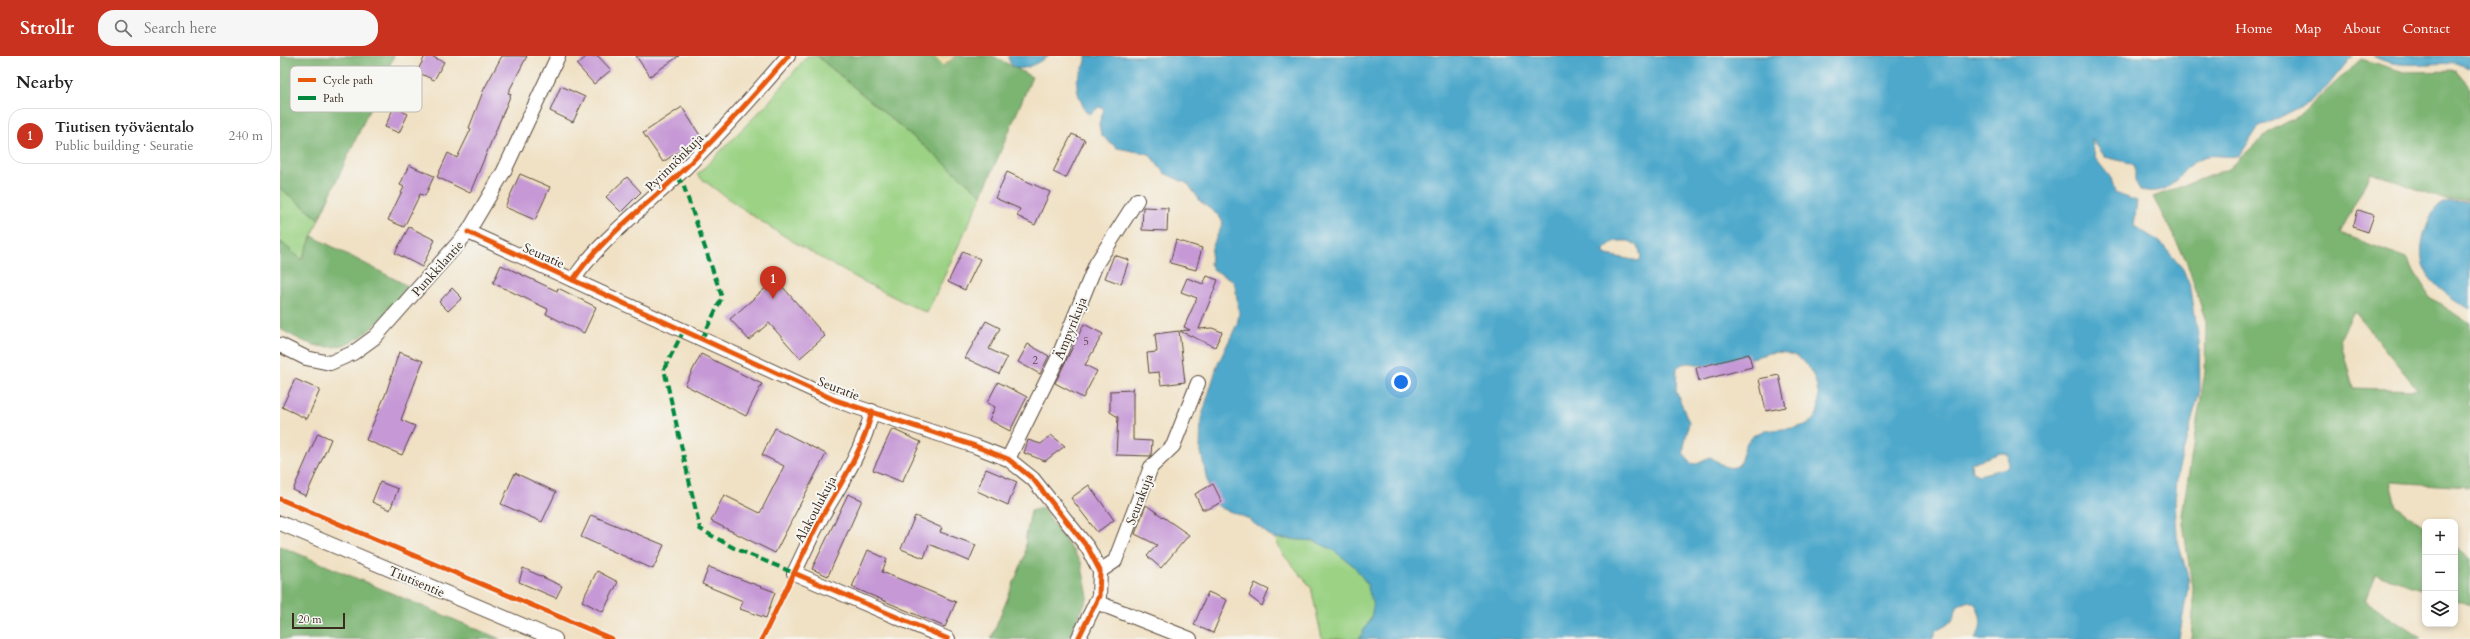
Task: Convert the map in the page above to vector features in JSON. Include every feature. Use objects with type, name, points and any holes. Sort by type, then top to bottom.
[{"type":"street","name":"Punkkilantie","points":[[280,345],[306,358],[330,363],[353,353],[375,337],[468,232],[504,171],[558,56]]},
{"type":"street","name":"Pyrinnönkuja","points":[[573,280],[589,257],[677,176],[747,104],[788,56]]},
{"type":"street","name":"Ämpyrikuja","points":[[1008,459],[1058,358],[1096,264],[1137,200]]},
{"type":"street","name":"Seuratie","points":[[468,232],[835,400],[975,446],[1008,459],[1033,479],[1088,548],[1100,572]]},
{"type":"street","name":"Seurakuja","points":[[1100,572],[1115,561],[1151,468],[1173,446],[1198,383]]},
{"type":"street","name":"Alakoulukuja","points":[[872,411],[868,430],[857,456],[821,519],[794,573],[948,639]]},
{"type":"street","name":"Tiutisentie","points":[[280,523],[555,639]]},
{"type":"street","points":[[1078,639],[1096,602],[1100,586],[1100,572]]},
{"type":"street","points":[[1096,602],[1190,639]]},
{"type":"green space","points":[[280,56],[394,56],[389,66],[290,66],[290,112],[368,112],[319,219],[280,188]]},
{"type":"green space","points":[[807,56],[817,56],[982,195],[927,313],[837,267],[779,233],[723,195],[697,175],[769,102]]},
{"type":"green space","points":[[817,56],[933,56],[943,66],[956,56],[993,56],[1032,77],[982,195]]},
{"type":"green space","points":[[2361,59],[2404,72],[2456,71],[2470,88],[2470,200],[2443,199],[2371,172],[2340,233],[2406,258],[2430,297],[2470,324],[2470,487],[2390,482],[2396,506],[2422,525],[2422,589],[2375,574],[2365,601],[2422,639],[2191,639],[2194,602],[2182,515],[2205,372],[2206,322],[2186,260],[2153,197],[2228,169],[2270,131],[2299,116]],"holes":[[[2354,311],[2418,390],[2353,388],[2340,339]]]},
{"type":"green space","points":[[280,188],[319,219],[302,260],[280,241]]},
{"type":"green space","points":[[312,236],[408,286],[381,319],[359,338],[347,344],[334,347],[314,345],[280,329],[280,241],[302,260]]},
{"type":"green space","points":[[1041,507],[1081,562],[1088,597],[1068,639],[991,639],[1025,555],[1026,535],[1031,511]]},
{"type":"green space","points":[[1270,528],[1338,531],[1394,608],[1385,639],[1322,639],[1311,587],[1282,553]]},
{"type":"green space","points":[[280,546],[500,639],[280,639]]},
{"type":"green space","points":[[2458,550],[2470,559],[2470,605],[2458,601]]},
{"type":"sand","points":[[933,56],[956,56],[943,66]]},
{"type":"water","points":[[1008,56],[1049,56],[1026,68],[1020,69],[1010,63]]},
{"type":"water","points":[[1086,56],[2352,56],[2327,87],[2310,102],[2258,128],[2240,155],[2203,157],[2187,168],[2170,186],[2162,190],[2140,190],[2135,181],[2135,166],[2130,163],[2105,157],[2092,139],[2095,158],[2111,178],[2115,193],[2137,201],[2134,226],[2160,242],[2183,269],[2191,289],[2199,341],[2200,390],[2178,471],[2175,500],[2177,537],[2189,581],[2179,639],[1975,639],[1978,635],[1981,622],[1979,612],[1975,604],[1969,601],[1958,605],[1952,621],[1936,630],[1932,639],[1359,639],[1371,618],[1373,606],[1367,584],[1354,566],[1333,550],[1314,541],[1273,538],[1247,518],[1221,508],[1216,504],[1209,490],[1200,447],[1201,419],[1217,366],[1237,324],[1239,314],[1235,285],[1232,280],[1214,270],[1210,264],[1212,248],[1223,222],[1218,215],[1201,202],[1188,184],[1164,173],[1149,154],[1117,148],[1101,135],[1099,124],[1104,109],[1099,107],[1090,114],[1086,112],[1077,90],[1077,79],[1086,60]],"holes":[[[1615,241],[1629,241],[1638,246],[1641,257],[1639,261],[1607,255],[1603,252],[1606,247]],[[1774,352],[1787,353],[1802,360],[1813,374],[1816,383],[1819,407],[1815,417],[1808,423],[1799,427],[1766,431],[1756,434],[1746,444],[1739,465],[1734,467],[1724,466],[1710,457],[1697,464],[1690,463],[1683,452],[1689,422],[1676,391],[1677,368],[1680,365],[1687,363],[1706,366],[1738,362]],[[2001,453],[2008,454],[2009,463],[2006,468],[1979,475],[1972,472],[1971,463]]]},
{"type":"water","points":[[2373,56],[2470,56],[2470,68],[2449,64],[2398,64]]},
{"type":"water","points":[[2449,201],[2470,202],[2470,309],[2444,292],[2427,274],[2423,263],[2421,251],[2423,237],[2429,221],[2436,208]]},
{"type":"building","points":[[425,56],[431,56],[444,62],[434,80],[422,74],[422,66],[420,66]]},
{"type":"building","points":[[502,56],[527,56],[508,93],[511,94],[470,193],[437,177],[448,153],[457,158],[471,129],[469,128],[484,89]]},
{"type":"building","points":[[587,56],[598,56],[611,70],[594,84],[577,65]]},
{"type":"building","points":[[636,56],[679,56],[650,76]]},
{"type":"building","points":[[561,86],[585,97],[573,122],[550,111]]},
{"type":"building","points":[[682,107],[701,137],[663,162],[643,133]]},
{"type":"building","points":[[392,112],[404,112],[408,114],[399,133],[385,127]]},
{"type":"building","points":[[1072,134],[1085,140],[1066,178],[1053,172]]},
{"type":"building","points":[[409,165],[434,176],[425,196],[420,194],[404,227],[388,220],[404,187],[400,185]]},
{"type":"building","points":[[1007,172],[1050,192],[1035,225],[1017,216],[1020,209],[995,198]]},
{"type":"building","points":[[520,174],[550,187],[535,220],[505,207]]},
{"type":"building","points":[[627,177],[641,192],[621,212],[606,197]]},
{"type":"building","points":[[1143,207],[1168,208],[1167,231],[1142,230]]},
{"type":"building","points":[[2358,210],[2374,215],[2368,232],[2353,227]]},
{"type":"building","points":[[409,227],[435,240],[422,267],[395,253]]},
{"type":"building","points":[[1176,240],[1202,248],[1196,270],[1170,263]]},
{"type":"building","points":[[963,251],[980,259],[965,290],[948,282]]},
{"type":"building","points":[[1114,255],[1129,260],[1121,284],[1105,278]]},
{"type":"building","points":[[501,265],[557,291],[558,288],[596,307],[584,333],[546,314],[548,309],[493,283]]},
{"type":"building","points":[[1207,276],[1218,280],[1199,329],[1212,328],[1222,332],[1215,347],[1180,331],[1190,330],[1184,327],[1197,298],[1181,292],[1187,278],[1203,284]]},
{"type":"building","points":[[776,279],[825,336],[800,358],[769,323],[749,340],[730,319]]},
{"type":"building","points":[[452,288],[462,298],[448,311],[439,302]]},
{"type":"building","points":[[986,321],[1000,328],[989,349],[1007,358],[999,374],[965,358]]},
{"type":"building","points":[[1084,324],[1103,334],[1085,365],[1097,371],[1083,398],[1055,383]]},
{"type":"building","points":[[1179,331],[1185,382],[1161,385],[1159,372],[1149,373],[1147,353],[1157,352],[1155,334]]},
{"type":"building","points":[[1028,344],[1049,356],[1040,374],[1018,362]]},
{"type":"building","points":[[399,352],[423,361],[401,420],[415,426],[402,455],[366,440],[386,393]]},
{"type":"building","points":[[701,354],[762,384],[746,416],[685,385]]},
{"type":"building","points":[[1749,354],[1752,367],[1699,381],[1696,368]]},
{"type":"building","points":[[1779,375],[1786,407],[1766,411],[1759,379]]},
{"type":"building","points":[[295,379],[320,390],[307,419],[282,407]]},
{"type":"building","points":[[998,382],[1027,397],[1010,431],[989,420],[995,407],[987,403]]},
{"type":"building","points":[[1133,387],[1133,440],[1152,441],[1151,456],[1116,455],[1118,417],[1110,412],[1110,391],[1132,390]]},
{"type":"building","points":[[775,428],[826,454],[775,553],[711,521],[724,495],[760,513],[784,466],[762,455]]},
{"type":"building","points":[[892,429],[921,442],[902,482],[873,470]]},
{"type":"building","points":[[318,433],[331,439],[306,496],[293,490]]},
{"type":"building","points":[[1051,435],[1065,446],[1045,461],[1024,453],[1028,440],[1041,444]]},
{"type":"building","points":[[986,469],[1017,482],[1008,505],[977,491]]},
{"type":"building","points":[[515,473],[556,492],[542,522],[501,504]]},
{"type":"building","points":[[380,482],[398,489],[390,510],[372,502]]},
{"type":"building","points":[[1213,484],[1222,502],[1208,509],[1202,509],[1195,494]]},
{"type":"building","points":[[1089,485],[1114,520],[1097,532],[1071,498]]},
{"type":"building","points":[[848,494],[862,500],[828,576],[812,569]]},
{"type":"building","points":[[1146,505],[1189,535],[1161,568],[1147,556],[1157,545],[1135,534]]},
{"type":"building","points":[[591,515],[664,545],[653,569],[581,537]]},
{"type":"building","points":[[915,516],[942,528],[940,532],[976,545],[969,561],[929,544],[924,558],[901,549]]},
{"type":"building","points":[[868,550],[887,559],[882,572],[956,602],[945,627],[852,587]]},
{"type":"building","points":[[709,567],[775,592],[766,618],[740,609],[743,601],[702,584]]},
{"type":"building","points":[[523,568],[562,586],[556,598],[519,582]]},
{"type":"building","points":[[597,571],[618,582],[603,612],[582,601]]},
{"type":"building","points":[[1255,583],[1269,590],[1262,606],[1249,596]]},
{"type":"building","points":[[1208,592],[1227,600],[1213,633],[1194,625]]},
{"type":"marked path","points":[[677,176],[684,187],[722,297],[702,339]]},
{"type":"marked path","points":[[684,330],[664,369],[700,529],[734,548],[794,573]]},
{"type":"cycle path","points":[[573,280],[584,265],[608,239],[676,177],[705,148],[788,56]]},
{"type":"cycle path","points":[[468,232],[835,400],[975,446],[1008,459],[1033,479],[1088,548],[1100,571],[1099,596],[1078,639]]},
{"type":"cycle path","points":[[872,411],[868,426],[857,453],[844,479],[817,525],[794,573],[948,639]]},
{"type":"cycle path","points":[[280,499],[612,639]]},
{"type":"cycle path","points":[[762,639],[794,573]]},
{"type":"place","name":"Tiutisen työväentalo","points":[[773,299]]}]
